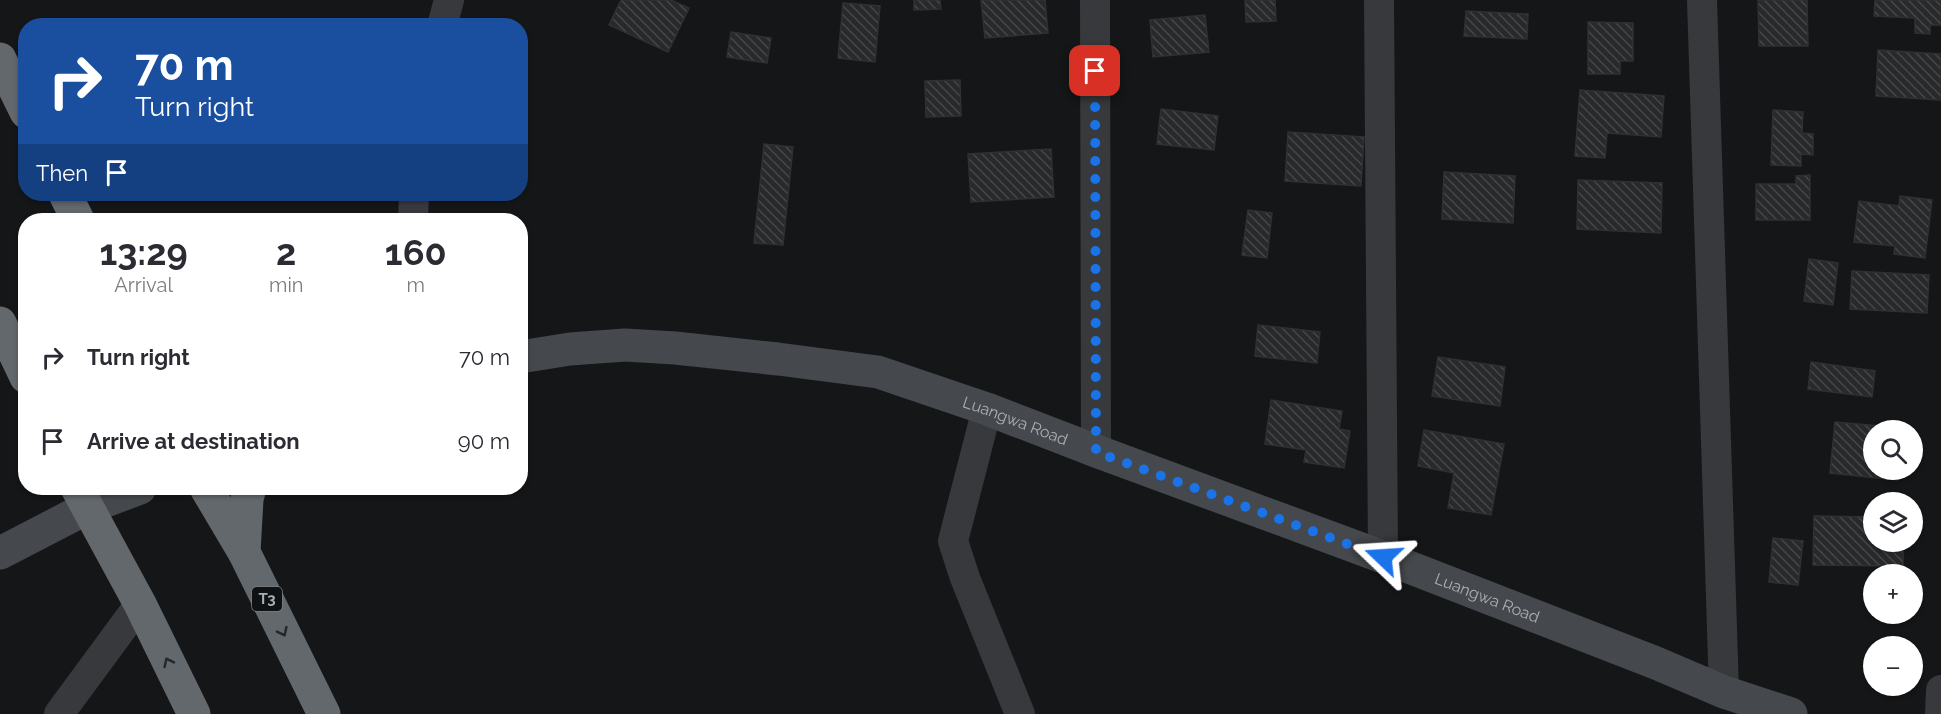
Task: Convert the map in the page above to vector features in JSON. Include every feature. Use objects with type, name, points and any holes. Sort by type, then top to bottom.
[{"type":"highway","points":[[0,59],[18,96]]},
{"type":"highway","points":[[0,323],[18,360]]},
{"type":"highway","name":"T3","points":[[210,495],[243,552],[324,714]]},
{"type":"highway","points":[[243,552],[248,495]]},
{"type":"highway","points":[[82,498],[140,604],[194,714]]},
{"type":"street","points":[[444,18],[449,0]]},
{"type":"street","points":[[1095,0],[1096,452]]},
{"type":"street","points":[[1379,0],[1383,557]]},
{"type":"street","points":[[1702,0],[1724,692]]},
{"type":"street","name":"Luangwa Road","points":[[528,356],[570,349],[625,345],[675,348],[878,372],[987,409],[1096,452],[1383,557],[1724,692],[1791,714]]},
{"type":"street","points":[[987,409],[953,541],[965,578],[1020,714]]},
{"type":"street","points":[[0,553],[82,498],[99,495]]},
{"type":"street","points":[[59,714],[140,604]]},
{"type":"street","points":[[1940,714],[1941,690]]},
{"type":"building","points":[[621,0],[671,0],[689,8],[668,52],[609,25]]},
{"type":"building","points":[[914,0],[940,0],[941,9],[914,10]]},
{"type":"building","points":[[981,0],[1045,0],[1048,33],[985,38]]},
{"type":"building","points":[[1245,0],[1275,0],[1276,21],[1246,22]]},
{"type":"building","points":[[1758,0],[1807,0],[1808,46],[1759,46]]},
{"type":"building","points":[[1875,0],[1941,0],[1941,25],[1930,25],[1930,34],[1915,33],[1915,18],[1874,16]]},
{"type":"building","points":[[843,3],[880,6],[875,62],[838,58]]},
{"type":"building","points":[[1466,11],[1528,14],[1527,39],[1464,36]]},
{"type":"building","points":[[1205,15],[1209,52],[1153,57],[1150,20]]},
{"type":"building","points":[[1588,22],[1633,23],[1633,61],[1620,61],[1620,74],[1588,74]]},
{"type":"building","points":[[731,32],[771,38],[767,63],[727,57]]},
{"type":"building","points":[[1878,50],[1941,54],[1941,100],[1876,96]]},
{"type":"building","points":[[960,80],[961,116],[926,117],[925,81]]},
{"type":"building","points":[[1580,90],[1664,96],[1661,137],[1607,133],[1605,158],[1575,156]]},
{"type":"building","points":[[1161,109],[1218,116],[1214,150],[1157,144]]},
{"type":"building","points":[[1773,110],[1803,112],[1802,133],[1813,134],[1813,155],[1801,154],[1801,166],[1771,165]]},
{"type":"building","points":[[1288,132],[1364,137],[1361,186],[1285,181]]},
{"type":"building","points":[[764,144],[793,147],[783,245],[754,243]]},
{"type":"building","points":[[1051,149],[1054,197],[971,202],[968,154]]},
{"type":"building","points":[[1444,172],[1515,176],[1513,223],[1442,219]]},
{"type":"building","points":[[1810,175],[1810,220],[1756,220],[1756,184],[1796,184],[1796,176]]},
{"type":"building","points":[[1578,180],[1662,183],[1661,233],[1577,229]]},
{"type":"building","points":[[1900,196],[1932,200],[1925,258],[1894,254],[1895,246],[1854,242],[1859,201],[1899,206]]},
{"type":"building","points":[[1248,210],[1272,213],[1267,258],[1242,255]]},
{"type":"building","points":[[1809,259],[1838,263],[1833,305],[1804,301]]},
{"type":"building","points":[[1852,271],[1929,275],[1927,313],[1850,309]]},
{"type":"building","points":[[1258,325],[1320,332],[1317,363],[1255,356]]},
{"type":"building","points":[[1438,357],[1505,367],[1500,406],[1432,396]]},
{"type":"building","points":[[1811,362],[1875,371],[1872,397],[1808,389]]},
{"type":"building","points":[[1271,400],[1342,411],[1339,429],[1350,431],[1344,468],[1304,462],[1306,450],[1265,444]]},
{"type":"building","points":[[1835,422],[1863,425],[1863,476],[1830,473]]},
{"type":"building","points":[[1424,430],[1504,444],[1491,515],[1448,508],[1454,473],[1418,466]]},
{"type":"building","points":[[1814,516],[1863,517],[1863,552],[1903,552],[1903,564],[1813,565]]},
{"type":"building","points":[[1773,538],[1803,541],[1798,585],[1769,582]]},
{"type":"route","points":[[1095,71],[1096,452],[1383,557]]}]
